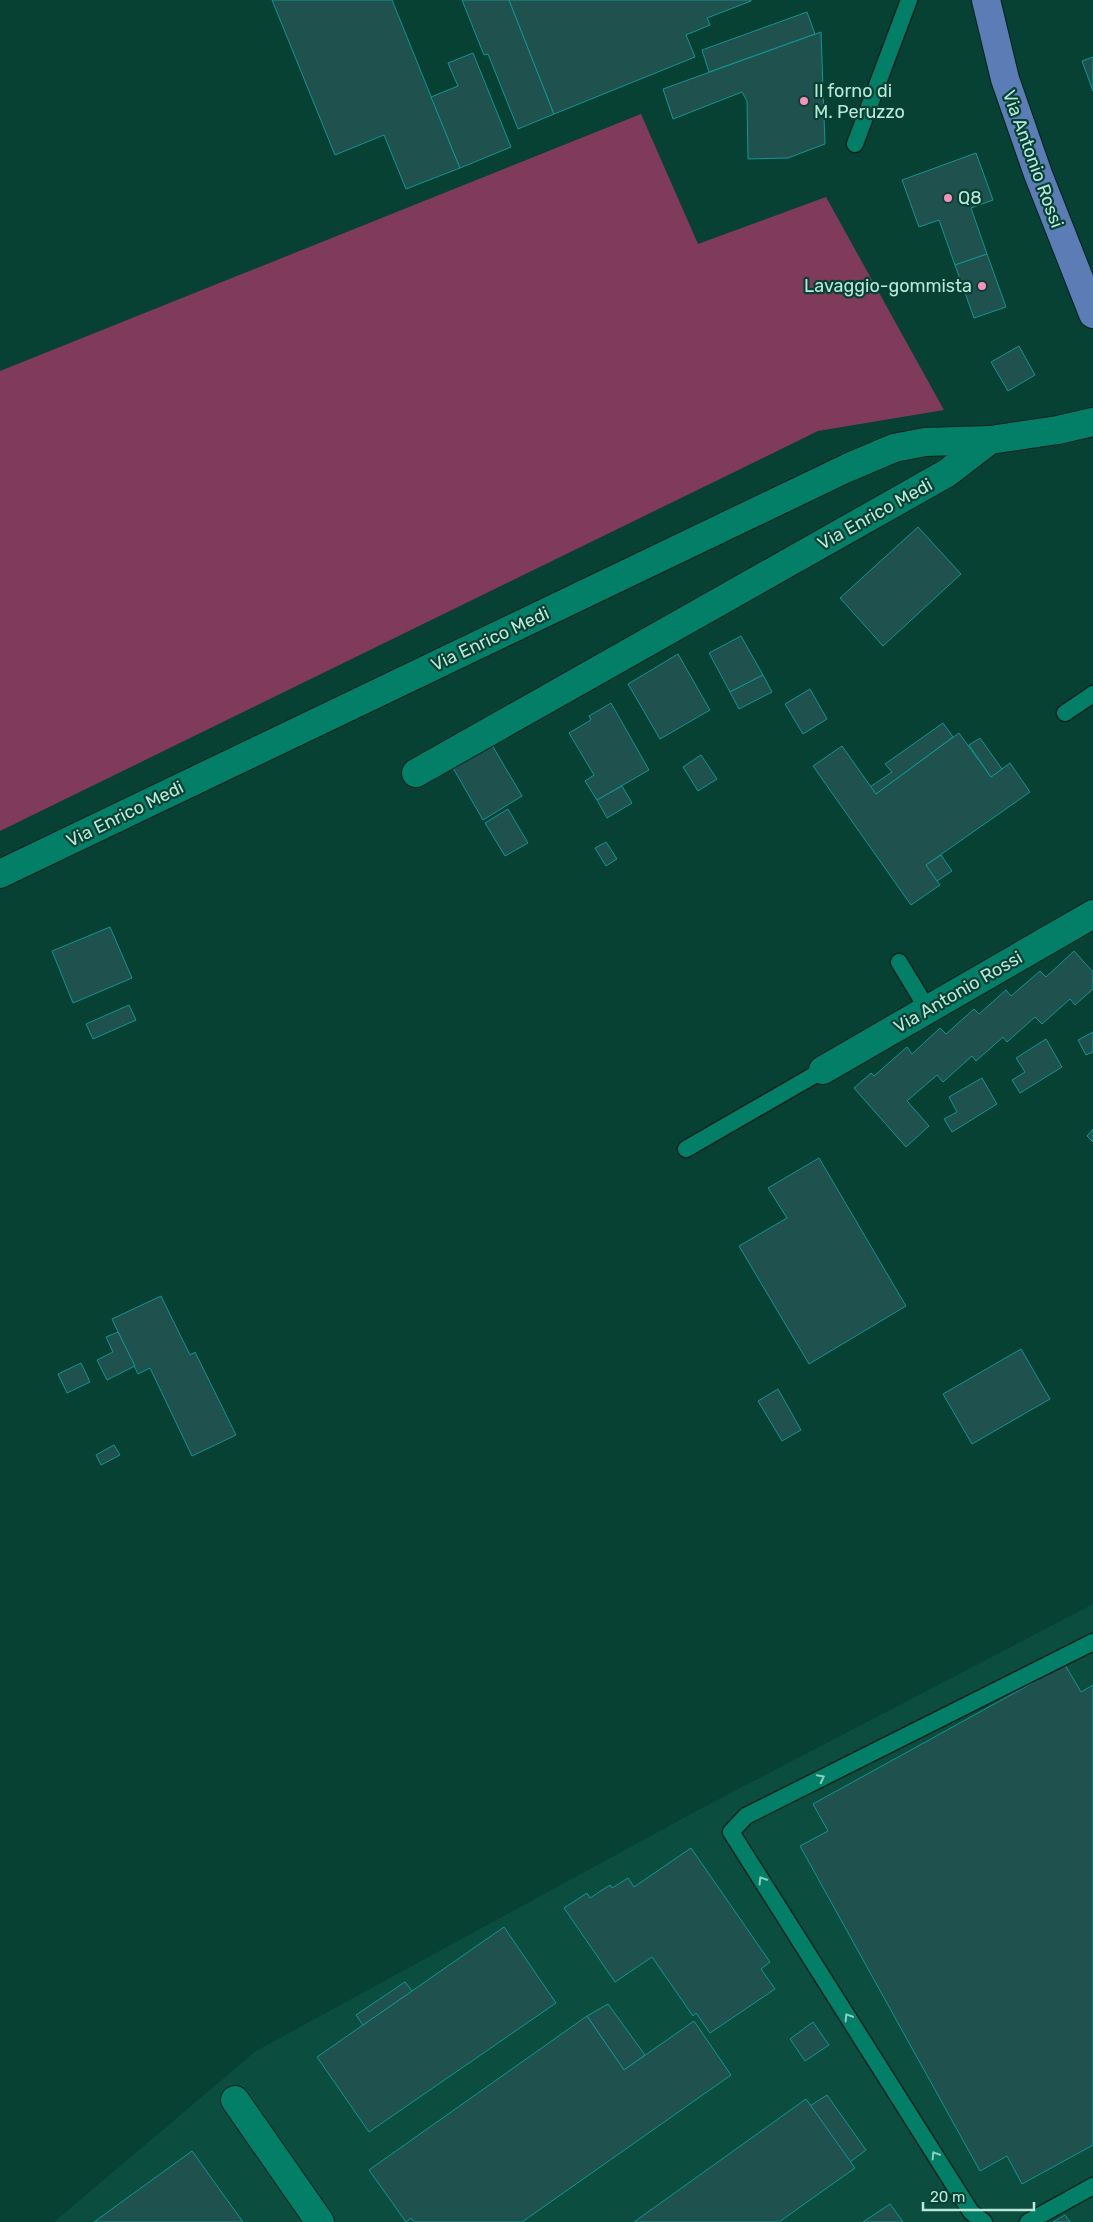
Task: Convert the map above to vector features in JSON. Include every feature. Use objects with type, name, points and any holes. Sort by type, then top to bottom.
[{"type":"main road","name":"Via Antonio Rossi","points":[[986,0],[1005,80],[1038,174],[1093,314]]},
{"type":"street","name":"Via Enrico Medi","points":[[0,874],[847,468],[894,448],[918,443],[990,440],[1058,430],[1093,422]]},
{"type":"street","name":"Via Enrico Medi","points":[[416,773],[947,474],[990,440]]},
{"type":"street","name":"Via Antonio Rossi","points":[[823,1070],[1093,914]]},
{"type":"street","points":[[235,2100],[320,2222]]},
{"type":"lane","points":[[855,144],[909,0]]},
{"type":"lane","points":[[1065,713],[1093,694]]},
{"type":"lane","points":[[899,962],[928,1010]]},
{"type":"lane","points":[[686,1149],[823,1070]]},
{"type":"lane","points":[[984,2222],[971,2212],[731,1832],[746,1816],[1093,1642]]},
{"type":"lane","points":[[1028,2222],[1093,2186]]},
{"type":"shaded area","points":[[641,114],[698,244],[826,197],[944,410],[818,431],[0,831],[0,371]]},
{"type":"shaded area","points":[[1093,1604],[1093,2222],[54,2222],[256,2051],[702,1808]]},
{"type":"building","points":[[272,0],[392,0],[460,168],[406,189],[384,135],[335,155]]},
{"type":"building","points":[[462,0],[509,0],[554,114],[518,129],[488,54],[484,55]]},
{"type":"building","points":[[509,0],[751,1],[707,18],[710,25],[686,35],[695,57],[554,114]]},
{"type":"building","points":[[807,12],[815,34],[709,72],[702,50]]},
{"type":"building","points":[[821,32],[825,144],[788,158],[748,159],[747,101],[742,92],[673,119],[663,89]]},
{"type":"building","points":[[473,53],[511,147],[460,168],[431,97],[458,86],[448,63]]},
{"type":"building","points":[[1093,57],[1093,91],[1082,61]]},
{"type":"building","points":[[976,153],[993,200],[971,208],[987,254],[955,265],[939,220],[919,227],[902,180]]},
{"type":"building","points":[[987,254],[1006,307],[974,318],[955,265]]},
{"type":"building","points":[[1019,346],[1035,375],[1008,391],[991,362]]},
{"type":"building","points":[[918,527],[961,574],[883,646],[840,598]]},
{"type":"building","points":[[741,636],[763,675],[730,692],[709,653]]},
{"type":"building","points":[[678,654],[710,710],[660,739],[628,684]]},
{"type":"building","points":[[763,675],[772,692],[739,709],[730,692]]},
{"type":"building","points":[[810,689],[827,719],[803,734],[785,704]]},
{"type":"building","points":[[611,703],[649,770],[597,800],[585,781],[594,775],[569,733],[591,720],[589,716]]},
{"type":"building","points":[[943,723],[953,737],[876,794],[870,787],[892,772],[885,764]]},
{"type":"building","points":[[959,733],[991,777],[1010,763],[1030,792],[926,865],[940,885],[911,905],[813,766],[842,746],[876,794]]},
{"type":"building","points":[[980,738],[1002,769],[991,777],[969,745]]},
{"type":"building","points":[[492,745],[522,796],[483,820],[453,768]]},
{"type":"building","points":[[701,755],[717,779],[698,791],[683,767]]},
{"type":"building","points":[[622,786],[632,803],[607,818],[597,800]]},
{"type":"building","points":[[508,809],[528,843],[505,856],[485,823]]},
{"type":"building","points":[[606,842],[617,859],[606,866],[595,848]]},
{"type":"building","points":[[941,855],[952,871],[937,881],[926,865]]},
{"type":"building","points":[[110,927],[132,978],[73,1003],[52,951]]},
{"type":"building","points":[[1074,951],[1093,972],[1093,989],[1075,1005],[1070,999],[1042,1024],[1035,1017],[1007,1042],[1003,1037],[976,1061],[972,1056],[943,1082],[937,1075],[907,1101],[929,1126],[906,1147],[854,1088],[871,1073],[874,1076],[907,1047],[912,1054],[940,1028],[946,1034],[974,1009],[979,1014],[1006,990],[1011,996],[1040,971],[1046,977]]},
{"type":"building","points":[[129,1005],[136,1020],[93,1039],[86,1024]]},
{"type":"building","points":[[1093,1032],[1093,1052],[1086,1055],[1078,1040]]},
{"type":"building","points":[[1046,1039],[1062,1067],[1020,1093],[1012,1080],[1025,1072],[1016,1058]]},
{"type":"building","points":[[982,1078],[997,1104],[952,1132],[944,1119],[957,1112],[949,1097]]},
{"type":"building","points":[[1093,1129],[1093,1142],[1087,1136]]},
{"type":"building","points":[[819,1158],[906,1306],[809,1364],[739,1246],[787,1218],[768,1188]]},
{"type":"building","points":[[161,1296],[190,1355],[195,1352],[236,1435],[192,1456],[150,1368],[138,1374],[112,1319]]},
{"type":"building","points":[[118,1332],[135,1366],[107,1380],[97,1360],[113,1352],[106,1337]]},
{"type":"building","points":[[1021,1349],[1050,1399],[972,1444],[943,1394]]},
{"type":"building","points":[[81,1363],[90,1382],[67,1393],[58,1374]]},
{"type":"building","points":[[778,1389],[801,1430],[782,1441],[758,1401]]},
{"type":"building","points":[[114,1445],[120,1455],[101,1465],[96,1455]]},
{"type":"building","points":[[1065,1665],[1081,1692],[1093,1685],[1093,2145],[1022,2184],[1007,2156],[980,2171],[800,1846],[828,1831],[813,1804]]},
{"type":"building","points":[[691,1848],[770,1962],[761,1969],[775,1989],[710,2033],[696,2013],[693,2016],[652,1957],[615,1982],[564,1908],[587,1893],[590,1898],[610,1885],[612,1888],[628,1878],[634,1887]]},
{"type":"building","points":[[504,1927],[556,2003],[369,2132],[317,2057]]},
{"type":"building","points":[[405,1982],[412,1991],[363,2025],[356,2015]]},
{"type":"building","points":[[608,2004],[645,2055],[624,2070],[587,2016]]},
{"type":"building","points":[[587,2016],[624,2070],[694,2021],[731,2075],[522,2222],[414,2222],[411,2218],[406,2222],[369,2170]]},
{"type":"building","points":[[813,2022],[829,2045],[805,2061],[790,2039]]},
{"type":"building","points":[[827,2095],[866,2150],[850,2162],[810,2106]]},
{"type":"building","points":[[806,2099],[855,2168],[779,2222],[634,2222]]},
{"type":"building","points":[[192,2151],[243,2222],[94,2222]]},
{"type":"building","points":[[890,2204],[903,2222],[863,2222]]},
{"type":"building","points":[[1065,2215],[1070,2222],[1053,2222]]},
{"type":"place","name":"Il forno di M. Peruzzo","points":[[804,101]]},
{"type":"place","name":"Q8","points":[[948,198]]},
{"type":"place","name":"Lavaggio-gommista","points":[[982,286]]}]
